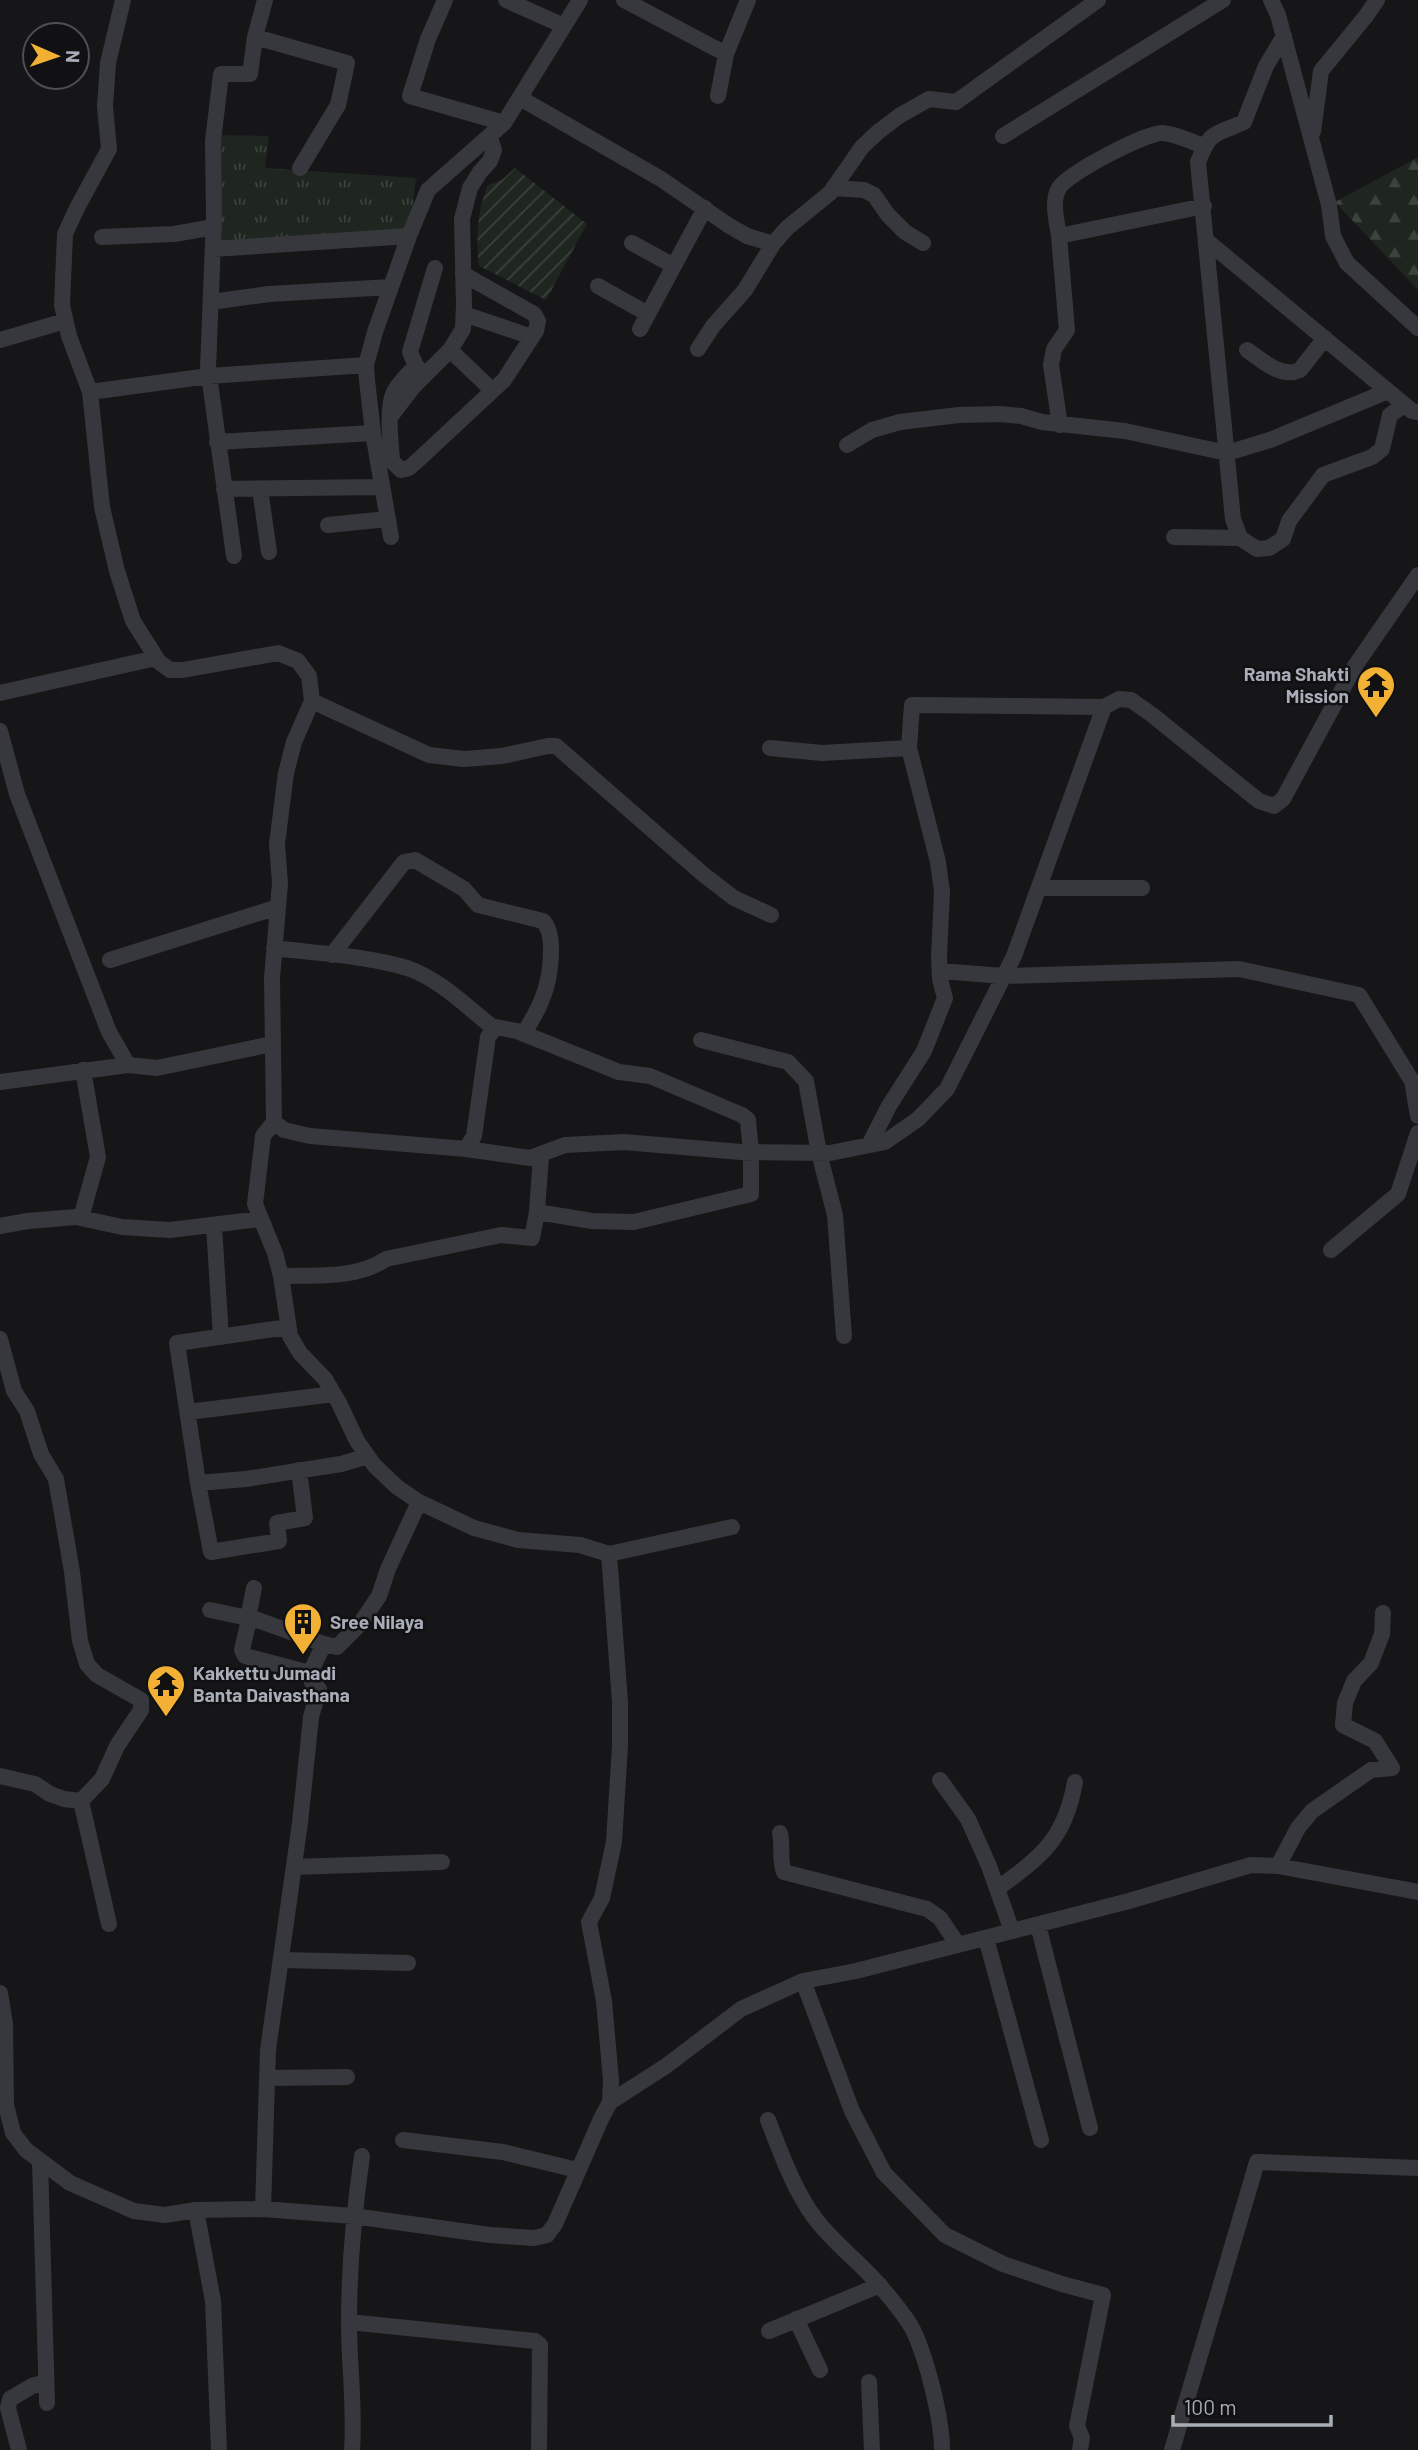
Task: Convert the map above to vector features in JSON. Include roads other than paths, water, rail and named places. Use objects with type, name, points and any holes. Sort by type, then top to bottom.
[{"type":"street","points":[[123,0],[108,62],[105,106],[109,149],[65,234],[62,305],[90,392],[102,507],[117,571],[133,621],[156,658],[170,670],[278,653],[298,661],[309,676],[312,701],[294,742],[286,773],[277,844],[280,883],[274,948],[274,1122],[263,1136],[256,1188],[260,1219],[275,1253],[281,1276],[290,1336],[300,1353],[325,1379],[357,1441],[397,1487],[419,1502],[474,1528],[518,1540],[580,1545],[609,1554],[732,1527]]},
{"type":"street","points":[[234,556],[209,376],[214,226],[213,141],[221,74],[250,74],[255,37],[265,0]]},
{"type":"street","points":[[445,0],[428,39],[410,96],[504,123]]},
{"type":"street","points":[[506,0],[564,26]]},
{"type":"street","points":[[391,537],[373,433],[366,365],[375,332],[428,190],[504,123],[580,0]]},
{"type":"street","points":[[624,0],[726,54]]},
{"type":"street","points":[[718,96],[726,54],[748,0]]},
{"type":"street","points":[[698,349],[713,326],[745,290],[773,244],[787,228],[830,193],[862,147],[899,116],[929,99],[956,102],[1098,0]]},
{"type":"street","points":[[1003,135],[1223,0]]},
{"type":"street","points":[[1271,0],[1284,36],[1329,205],[1333,236],[1347,263],[1418,328]]},
{"type":"street","points":[[1312,142],[1321,71],[1377,0]]},
{"type":"street","points":[[1240,538],[1233,519],[1198,162],[1212,134],[1244,122],[1266,66],[1284,36]]},
{"type":"street","points":[[255,37],[347,63],[338,104],[300,168]]},
{"type":"street","points":[[520,98],[661,178],[727,225],[747,236],[773,244]]},
{"type":"street","points":[[1060,425],[1051,365],[1054,349],[1067,330],[1055,201],[1058,190],[1074,174],[1105,156],[1162,133],[1204,146]]},
{"type":"street","points":[[463,274],[534,314],[538,321],[532,337],[504,380],[409,468],[401,470],[392,461],[391,415],[421,371],[450,349],[463,329],[461,219],[470,188],[490,161],[494,150],[490,138]]},
{"type":"street","points":[[476,150],[481,162],[480,172]]},
{"type":"street","points":[[833,188],[864,190],[874,195],[888,215],[905,232],[923,243]]},
{"type":"street","points":[[1059,236],[1203,206]]},
{"type":"street","points":[[598,286],[644,322],[705,208]]},
{"type":"street","points":[[102,237],[174,234],[214,226]]},
{"type":"street","points":[[213,249],[409,236]]},
{"type":"street","points":[[1207,242],[1411,409]]},
{"type":"street","points":[[632,243],[674,266]]},
{"type":"street","points":[[421,371],[410,352],[435,268]]},
{"type":"street","points":[[211,302],[269,295],[391,287]]},
{"type":"street","points":[[464,314],[532,337]]},
{"type":"street","points":[[0,340],[65,321]]},
{"type":"street","points":[[1247,350],[1280,372],[1295,373],[1325,338]]},
{"type":"street","points":[[450,349],[492,390]]},
{"type":"street","points":[[90,392],[209,376],[366,365]]},
{"type":"street","points":[[847,445],[872,430],[890,425],[959,415],[1021,416],[1060,425],[1125,431],[1227,453],[1270,440],[1388,391]]},
{"type":"street","points":[[1174,537],[1240,538],[1257,549],[1269,548],[1283,539],[1289,521],[1323,475],[1372,457],[1382,449],[1390,415],[1411,409]]},
{"type":"street","points":[[218,442],[373,433]]},
{"type":"street","points":[[224,489],[382,487]]},
{"type":"street","points":[[260,489],[269,552]]},
{"type":"street","points":[[328,525],[388,519]]},
{"type":"street","points":[[869,1145],[889,1106],[924,1051],[944,998],[940,971],[942,892],[909,748],[912,705],[1104,707],[1119,699],[1131,700],[1259,800],[1274,806],[1283,799],[1354,666],[1418,575]]},
{"type":"street","points":[[0,693],[156,658]]},
{"type":"street","points":[[312,701],[429,755],[464,759],[502,756],[556,746],[704,875],[734,898],[771,915]]},
{"type":"street","points":[[274,1122],[284,1130],[310,1136],[466,1149],[530,1158],[565,1145],[624,1142],[751,1152],[830,1153],[885,1142],[918,1119],[947,1089],[1004,976],[1014,956],[1104,707]]},
{"type":"street","points":[[0,731],[17,794],[109,1032],[128,1065]]},
{"type":"street","points":[[769,748],[822,753],[909,748]]},
{"type":"street","points":[[332,955],[404,862],[415,860],[464,889],[478,905],[543,920],[548,926],[552,947],[543,998],[524,1034]]},
{"type":"street","points":[[1039,888],[1142,888]]},
{"type":"street","points":[[110,960],[278,908]]},
{"type":"street","points":[[274,948],[408,969],[443,987],[495,1029]]},
{"type":"street","points":[[940,971],[1004,976],[1239,968],[1359,995],[1412,1081],[1418,1116]]},
{"type":"street","points":[[466,1149],[474,1136],[488,1037],[496,1027],[524,1034],[620,1072],[650,1076],[742,1115],[748,1120],[751,1194],[634,1222],[592,1221],[537,1212]]},
{"type":"street","points":[[701,1040],[788,1062],[806,1081],[819,1153],[835,1215],[844,1336]]},
{"type":"street","points":[[0,1082],[128,1065],[157,1068],[272,1044]]},
{"type":"street","points":[[81,1218],[98,1157],[83,1070]]},
{"type":"street","points":[[1331,1250],[1398,1194],[1418,1133]]},
{"type":"street","points":[[281,1276],[347,1272],[379,1264],[386,1259],[501,1235],[532,1238],[537,1212],[541,1156]]},
{"type":"street","points":[[0,1226],[28,1221],[81,1218],[122,1227],[170,1230],[260,1219]]},
{"type":"street","points":[[214,1226],[220,1337]]},
{"type":"street","points":[[289,1327],[177,1343],[211,1552],[279,1541],[277,1523],[305,1518],[299,1470]]},
{"type":"street","points":[[0,1339],[4,1365],[14,1391],[27,1411],[41,1454],[56,1479],[72,1572],[80,1641],[87,1664],[97,1675],[141,1700],[141,1710],[117,1746],[102,1779],[81,1801]]},
{"type":"street","points":[[188,1412],[334,1394]]},
{"type":"street","points":[[198,1483],[246,1479],[341,1464],[368,1456]]},
{"type":"street","points":[[210,1611],[255,1619],[337,1647],[360,1624],[379,1596],[388,1569],[419,1502]]},
{"type":"street","points":[[0,1993],[5,2024],[3,2089],[13,2133],[26,2150],[70,2183],[134,2211],[165,2216],[196,2210],[263,2209],[353,2216],[490,2235],[534,2238],[547,2235],[555,2224],[610,2102],[611,2080],[604,2001],[589,1922],[602,1898],[614,1842],[620,1746],[620,1702],[609,1554]]},
{"type":"street","points":[[254,1588],[242,1650],[246,1656],[310,1673]]},
{"type":"street","points":[[1278,1866],[1298,1828],[1312,1811],[1371,1770],[1392,1768],[1375,1741],[1343,1725],[1345,1703],[1354,1681],[1371,1663],[1382,1634],[1383,1613]]},
{"type":"street","points":[[263,2209],[268,2050],[282,1960],[311,1717],[319,1689],[312,1682],[310,1673],[324,1644]]},
{"type":"street","points":[[0,1776],[35,1784],[64,1799],[81,1801]]},
{"type":"street","points":[[940,1780],[968,1819],[998,1889],[1012,1931]]},
{"type":"street","points":[[998,1889],[1030,1866],[1057,1837],[1070,1809],[1075,1782]]},
{"type":"street","points":[[81,1801],[109,1924]]},
{"type":"street","points":[[780,1833],[783,1847],[780,1862],[784,1872],[927,1909],[940,1918],[957,1945]]},
{"type":"street","points":[[294,1867],[442,1862]]},
{"type":"street","points":[[610,2102],[666,2066],[741,2009],[803,1981],[856,1971],[1038,1925],[1251,1865],[1278,1866],[1418,1892]]},
{"type":"street","points":[[1038,1925],[1090,2128]]},
{"type":"street","points":[[986,1938],[1041,2140]]},
{"type":"street","points":[[282,1960],[408,1963]]},
{"type":"street","points":[[803,1981],[852,2111],[884,2173],[946,2235],[1003,2264],[1103,2295],[1077,2426],[1082,2438],[1080,2450]]},
{"type":"street","points":[[267,2078],[347,2077]]},
{"type":"street","points":[[768,2120],[788,2172],[813,2216],[844,2252],[880,2285],[913,2330],[942,2429],[942,2450]]},
{"type":"street","points":[[403,2140],[503,2152],[578,2170]]},
{"type":"street","points":[[352,2450],[349,2322],[353,2216],[362,2156]]},
{"type":"street","points":[[40,2161],[47,2403]]},
{"type":"street","points":[[1171,2450],[1257,2162],[1418,2168]]},
{"type":"street","points":[[196,2210],[213,2301],[219,2450]]},
{"type":"street","points":[[769,2330],[880,2285]]},
{"type":"street","points":[[796,2319],[820,2370]]},
{"type":"street","points":[[349,2322],[535,2341],[540,2345],[539,2450]]},
{"type":"street","points":[[19,2450],[8,2408],[10,2399],[32,2386],[46,2382]]},
{"type":"street","points":[[869,2382],[872,2450]]},
{"type":"place","name":"Rama Shakti Mission","points":[[1376,719]]},
{"type":"place","name":"Sree Nilaya","points":[[303,1656]]},
{"type":"place","name":"Kakkettu Jumadi Banta Daivasthana","points":[[166,1718]]}]
